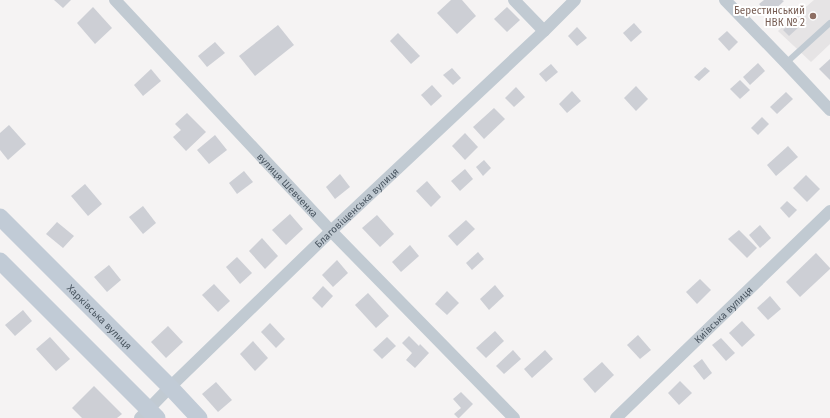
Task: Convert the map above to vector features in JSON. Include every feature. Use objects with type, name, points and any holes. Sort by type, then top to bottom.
[{"type":"street","name":"вулиця Шевченка","points":[[115,0],[332,231],[514,418]]},
{"type":"street","points":[[514,0],[544,31]]},
{"type":"street","name":"Благовіщенська вулиця","points":[[148,415],[170,387],[575,0]]},
{"type":"street","points":[[725,0],[830,110]]},
{"type":"street","name":"Київська вулиця","points":[[616,418],[830,211]]},
{"type":"street","name":"Харківська вулиця","points":[[0,217],[170,387],[199,418]]},
{"type":"street","points":[[0,261],[148,415]]},
{"type":"lane","points":[[786,63],[830,23]]},
{"type":"shaded area","name":"Берестинський НВК № 2","points":[[814,0],[830,0],[830,44],[811,62],[778,31]]},
{"type":"building","points":[[54,0],[71,0],[63,8]]},
{"type":"building","points":[[451,0],[462,0],[476,16],[457,34],[437,13]]},
{"type":"building","points":[[764,0],[784,1],[769,15],[759,4]]},
{"type":"building","points":[[93,7],[112,28],[95,44],[77,23]]},
{"type":"building","points":[[507,7],[520,20],[507,32],[494,19]]},
{"type":"building","points":[[793,21],[799,27],[789,36],[783,30]]},
{"type":"building","points":[[634,23],[642,32],[631,42],[623,33]]},
{"type":"building","points":[[278,25],[294,45],[255,76],[239,56]]},
{"type":"building","points":[[577,27],[587,38],[577,46],[568,36]]},
{"type":"building","points":[[727,31],[738,42],[729,51],[718,39]]},
{"type":"building","points":[[398,33],[420,56],[411,64],[390,41]]},
{"type":"building","points":[[215,42],[225,53],[207,67],[198,56]]},
{"type":"building","points":[[830,59],[830,80],[819,69]]},
{"type":"building","points":[[758,63],[765,71],[750,85],[743,77]]},
{"type":"building","points":[[551,64],[558,72],[546,82],[539,74]]},
{"type":"building","points":[[705,67],[710,71],[699,81],[694,77]]},
{"type":"building","points":[[452,68],[461,78],[453,85],[443,75]]},
{"type":"building","points":[[151,69],[161,81],[143,96],[134,85]]},
{"type":"building","points":[[740,80],[750,90],[740,99],[730,89]]},
{"type":"building","points":[[432,85],[442,96],[431,106],[421,95]]},
{"type":"building","points":[[636,86],[648,99],[636,111],[624,98]]},
{"type":"building","points":[[516,87],[525,97],[514,107],[505,98]]},
{"type":"building","points":[[572,91],[581,101],[567,113],[559,104]]},
{"type":"building","points":[[786,92],[793,99],[777,114],[770,107]]},
{"type":"building","points":[[494,108],[505,119],[484,139],[473,127]]},
{"type":"building","points":[[187,113],[206,132],[186,151],[173,137],[181,130],[175,124]]},
{"type":"building","points":[[762,117],[769,124],[758,135],[751,128]]},
{"type":"building","points":[[9,125],[26,144],[8,160],[0,150],[0,133]]},
{"type":"building","points":[[465,133],[478,147],[465,160],[452,146]]},
{"type":"building","points":[[215,135],[227,150],[209,164],[197,150]]},
{"type":"building","points":[[788,146],[798,157],[776,176],[767,165]]},
{"type":"building","points":[[484,160],[491,168],[483,176],[476,167]]},
{"type":"building","points":[[465,169],[473,179],[460,191],[451,181]]},
{"type":"building","points":[[244,171],[253,182],[237,194],[229,183]]},
{"type":"building","points":[[340,174],[350,187],[335,199],[326,187]]},
{"type":"building","points":[[806,175],[820,189],[807,202],[793,188]]},
{"type":"building","points":[[427,181],[441,197],[431,207],[416,191]]},
{"type":"building","points":[[85,184],[102,204],[88,216],[71,196]]},
{"type":"building","points":[[787,201],[797,210],[789,218],[780,208]]},
{"type":"building","points":[[143,206],[156,223],[143,234],[129,217]]},
{"type":"building","points":[[290,214],[303,229],[286,245],[272,230]]},
{"type":"building","points":[[377,215],[394,234],[380,247],[362,228]]},
{"type":"building","points":[[466,220],[475,229],[457,246],[448,236]]},
{"type":"building","points":[[57,222],[74,236],[63,248],[46,234]]},
{"type":"building","points":[[760,225],[771,238],[760,248],[749,235]]},
{"type":"building","points":[[739,230],[757,248],[747,258],[728,239]]},
{"type":"building","points":[[262,238],[278,256],[265,269],[249,251]]},
{"type":"building","points":[[410,245],[419,256],[401,272],[392,262]]},
{"type":"building","points":[[478,252],[484,259],[472,270],[466,263]]},
{"type":"building","points":[[816,253],[830,269],[800,297],[786,282]]},
{"type":"building","points":[[237,257],[252,273],[240,284],[226,267]]},
{"type":"building","points":[[337,260],[348,273],[333,287],[322,275]]},
{"type":"building","points":[[109,265],[121,280],[107,292],[94,277]]},
{"type":"building","points":[[700,279],[711,290],[697,304],[686,292]]},
{"type":"building","points":[[214,284],[230,301],[218,312],[202,295]]},
{"type":"building","points":[[495,285],[504,296],[489,310],[480,299]]},
{"type":"building","points":[[323,286],[333,296],[322,308],[312,298]]},
{"type":"building","points":[[447,291],[459,303],[447,315],[435,304]]},
{"type":"building","points":[[368,293],[389,316],[376,328],[355,305]]},
{"type":"building","points":[[770,296],[781,309],[768,320],[757,308]]},
{"type":"building","points":[[23,310],[32,321],[15,336],[5,325]]},
{"type":"building","points":[[742,321],[755,335],[742,347],[729,333]]},
{"type":"building","points":[[270,323],[285,339],[276,348],[261,332]]},
{"type":"building","points":[[168,326],[183,342],[166,358],[151,342]]},
{"type":"building","points":[[495,331],[504,341],[486,358],[476,348]]},
{"type":"building","points":[[638,335],[651,350],[640,359],[627,345]]},
{"type":"building","points":[[409,336],[429,353],[415,368],[406,360],[412,353],[402,343]]},
{"type":"building","points":[[50,337],[70,359],[56,371],[36,349]]},
{"type":"building","points":[[387,337],[396,346],[382,359],[373,350]]},
{"type":"building","points":[[721,338],[735,353],[726,361],[712,345]]},
{"type":"building","points":[[253,341],[268,358],[255,371],[240,354]]},
{"type":"building","points":[[513,350],[521,359],[504,374],[496,366]]},
{"type":"building","points":[[545,350],[553,359],[532,378],[524,369]]},
{"type":"building","points":[[702,359],[712,373],[704,380],[693,366]]},
{"type":"building","points":[[602,362],[614,375],[595,393],[583,379]]},
{"type":"building","points":[[680,381],[692,393],[679,405],[668,393]]},
{"type":"building","points":[[216,382],[232,400],[218,412],[202,394]]},
{"type":"building","points":[[94,386],[122,414],[117,418],[82,418],[72,408]]},
{"type":"building","points":[[461,392],[473,404],[458,418],[454,414],[461,408],[453,399]]},
{"type":"place","name":"Берестинський НВК № 2","points":[[813,16]]}]
